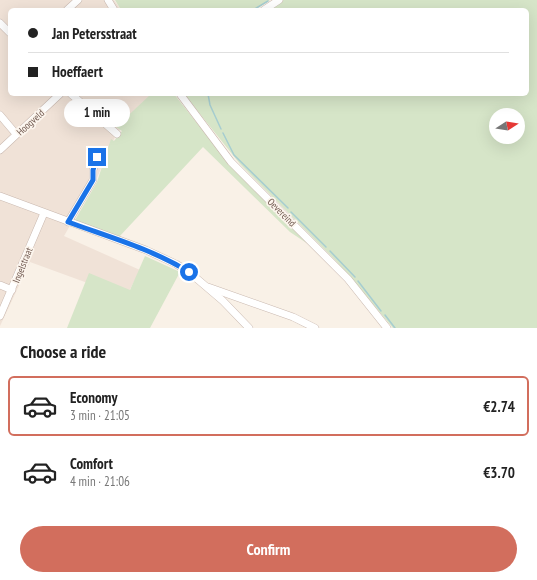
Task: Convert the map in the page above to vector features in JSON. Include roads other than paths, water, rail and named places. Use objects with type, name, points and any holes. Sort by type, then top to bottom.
[{"type":"street","points":[[69,8],[78,0]]},
{"type":"street","points":[[267,8],[279,0]]},
{"type":"street","points":[[0,23],[8,31]]},
{"type":"street","name":"Hoogveld","points":[[0,150],[58,96]]},
{"type":"street","points":[[73,96],[117,134]]},
{"type":"street","name":"Oevereind","points":[[182,96],[231,162],[348,279],[387,328]]},
{"type":"street","points":[[0,115],[16,134]]},
{"type":"street","points":[[68,222],[93,180],[93,170],[97,157]]},
{"type":"street","points":[[0,197],[133,245],[170,261],[189,272],[223,301],[249,328]]},
{"type":"street","name":"Ingelstraat","points":[[0,316],[44,213]]},
{"type":"street","points":[[0,285],[12,290]]},
{"type":"street","points":[[204,285],[293,317],[315,328]]},
{"type":"waterway","points":[[256,8],[268,1]]},
{"type":"waterway","points":[[208,96],[210,105],[221,129]]},
{"type":"waterway","points":[[223,133],[234,155],[288,208]]},
{"type":"waterway","points":[[291,212],[326,247]]},
{"type":"waterway","points":[[330,251],[355,277]]},
{"type":"waterway","points":[[358,281],[381,311]]},
{"type":"waterway","points":[[385,315],[395,328]]}]
